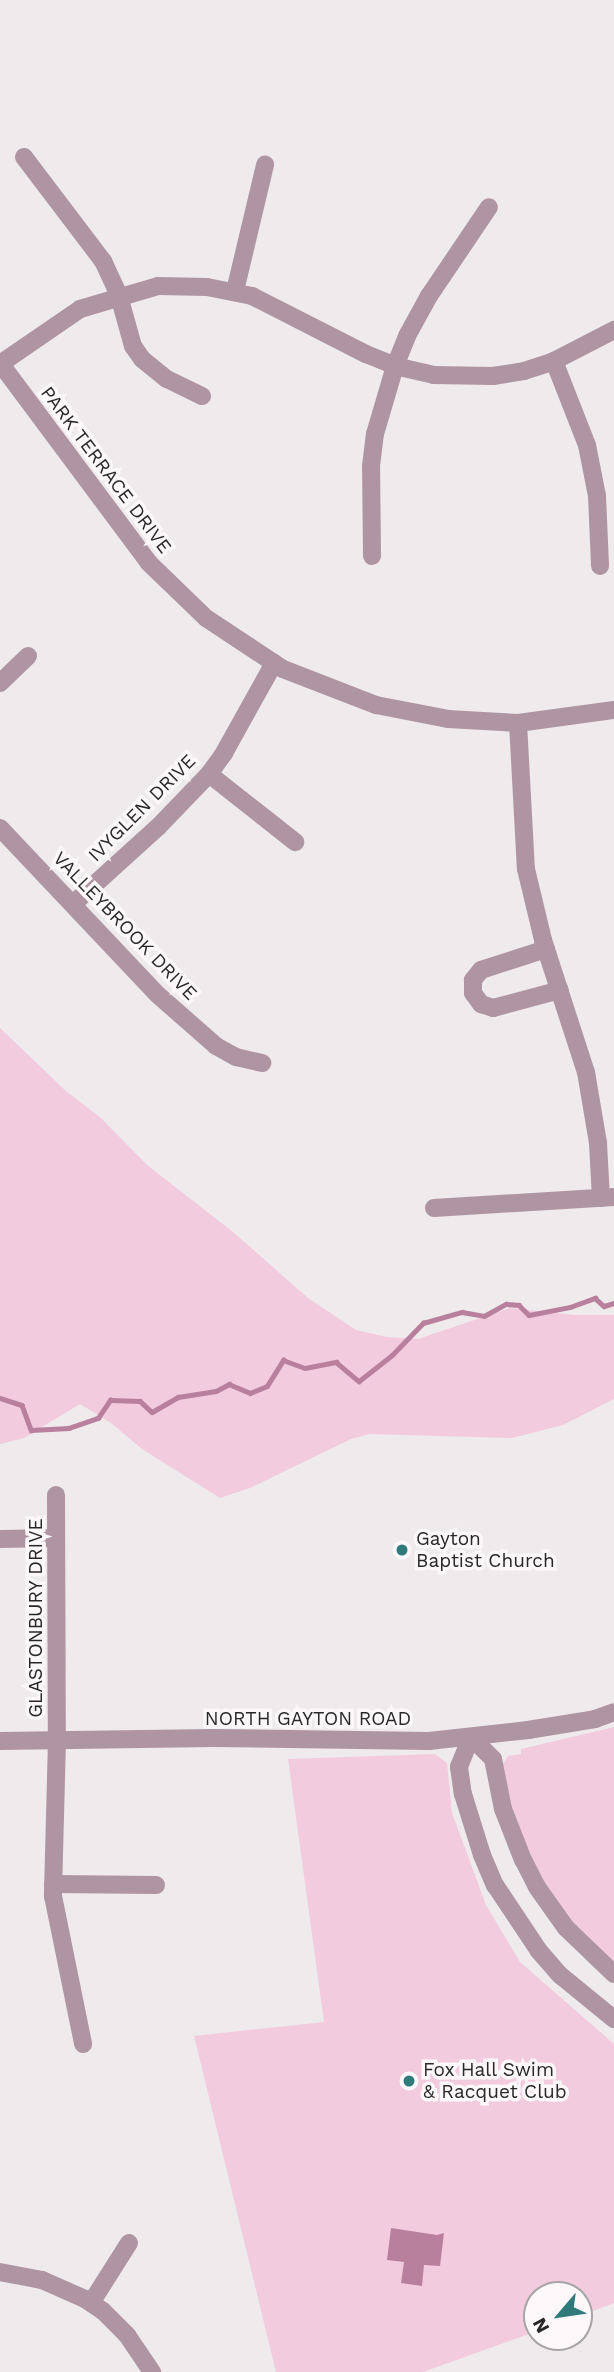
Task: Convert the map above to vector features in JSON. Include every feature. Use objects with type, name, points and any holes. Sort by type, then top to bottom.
[{"type":"street","points":[[24,158],[90,241],[118,296],[134,346],[142,359],[167,379],[202,396]]},
{"type":"street","points":[[235,292],[265,166]]},
{"type":"street","points":[[372,556],[371,466],[375,434],[395,366],[407,336],[429,296],[489,206]]},
{"type":"street","points":[[0,364],[80,309],[158,286],[207,287],[235,292],[293,315],[366,354],[395,366],[457,377],[493,376],[554,361],[614,330]]},
{"type":"street","points":[[554,361],[590,455],[597,496],[600,566]]},
{"type":"street","name":"PARK TERRACE DRIVE","points":[[0,364],[149,563],[206,618],[274,663],[330,690],[376,705],[448,719],[519,723],[614,710]]},
{"type":"street","points":[[0,683],[28,656]]},
{"type":"street","name":"IVYGLEN DRIVE","points":[[73,904],[158,827],[209,774],[224,753],[274,663]]},
{"type":"street","points":[[433,1208],[608,1197],[593,1104],[546,949],[526,869],[519,723]]},
{"type":"street","points":[[209,774],[295,842]]},
{"type":"street","name":"VALLEYBROOK DRIVE","points":[[0,828],[158,995],[216,1045],[236,1057],[262,1063]]},
{"type":"street","points":[[546,949],[481,970],[473,980],[473,993],[481,1003],[493,1008],[560,990]]},
{"type":"street","name":"GLASTONBURY DRIVE","points":[[56,1495],[57,1740],[53,1884],[57,1929],[83,2043]]},
{"type":"street","points":[[0,1539],[56,1538]]},
{"type":"street","name":"NORTH GAYTON ROAD","points":[[0,1741],[216,1738],[429,1741],[595,1719],[614,1712]]},
{"type":"street","points":[[614,1974],[566,1927],[537,1886],[506,1818],[493,1759],[471,1737],[459,1767],[463,1794],[478,1846],[495,1885],[539,1951],[569,1983],[614,2019]]},
{"type":"street","points":[[53,1884],[156,1885]]},
{"type":"street","points":[[91,2303],[129,2243]]},
{"type":"street","points":[[0,2273],[42,2280],[91,2303],[127,2335],[152,2372]]},
{"type":"shaded area","points":[[0,1028],[67,1092],[101,1118],[147,1165],[233,1232],[308,1298],[356,1330],[387,1337],[418,1339],[510,1308],[575,1315],[614,1315],[614,1399],[563,1425],[512,1438],[370,1434],[351,1439],[250,1488],[220,1498],[142,1449],[111,1423],[80,1404],[24,1438],[0,1444]]},
{"type":"shaded area","points":[[614,1727],[614,1968],[557,1908],[523,1850],[509,1808],[503,1764],[508,1756],[521,1754],[521,1749]]},
{"type":"shaded area","name":"Fox Hall Swim & Racquet Club","points":[[435,1754],[447,1763],[452,1813],[486,1905],[520,1962],[614,2044],[614,2303],[593,2311],[593,2281],[523,2281],[523,2336],[423,2372],[276,2372],[194,2036],[324,2022],[288,1759]]},
{"type":"shaded area","points":[[391,2228],[437,2235],[444,2233],[440,2266],[424,2265],[422,2286],[401,2283],[404,2262],[387,2260]]},
{"type":"waterway","points":[[0,1398],[22,1405],[31,1430],[69,1428],[98,1418],[110,1400],[140,1401],[152,1412],[178,1397],[216,1391],[229,1384],[250,1393],[267,1386],[283,1360],[305,1368],[336,1362],[359,1381],[392,1355],[423,1323],[462,1312],[484,1316],[506,1304],[519,1305],[529,1315],[570,1307],[595,1298],[604,1306],[614,1303]]},
{"type":"place","name":"Gayton Baptist Church","points":[[402,1550]]},
{"type":"place","name":"Fox Hall Swim & Racquet Club","points":[[409,2081]]}]
